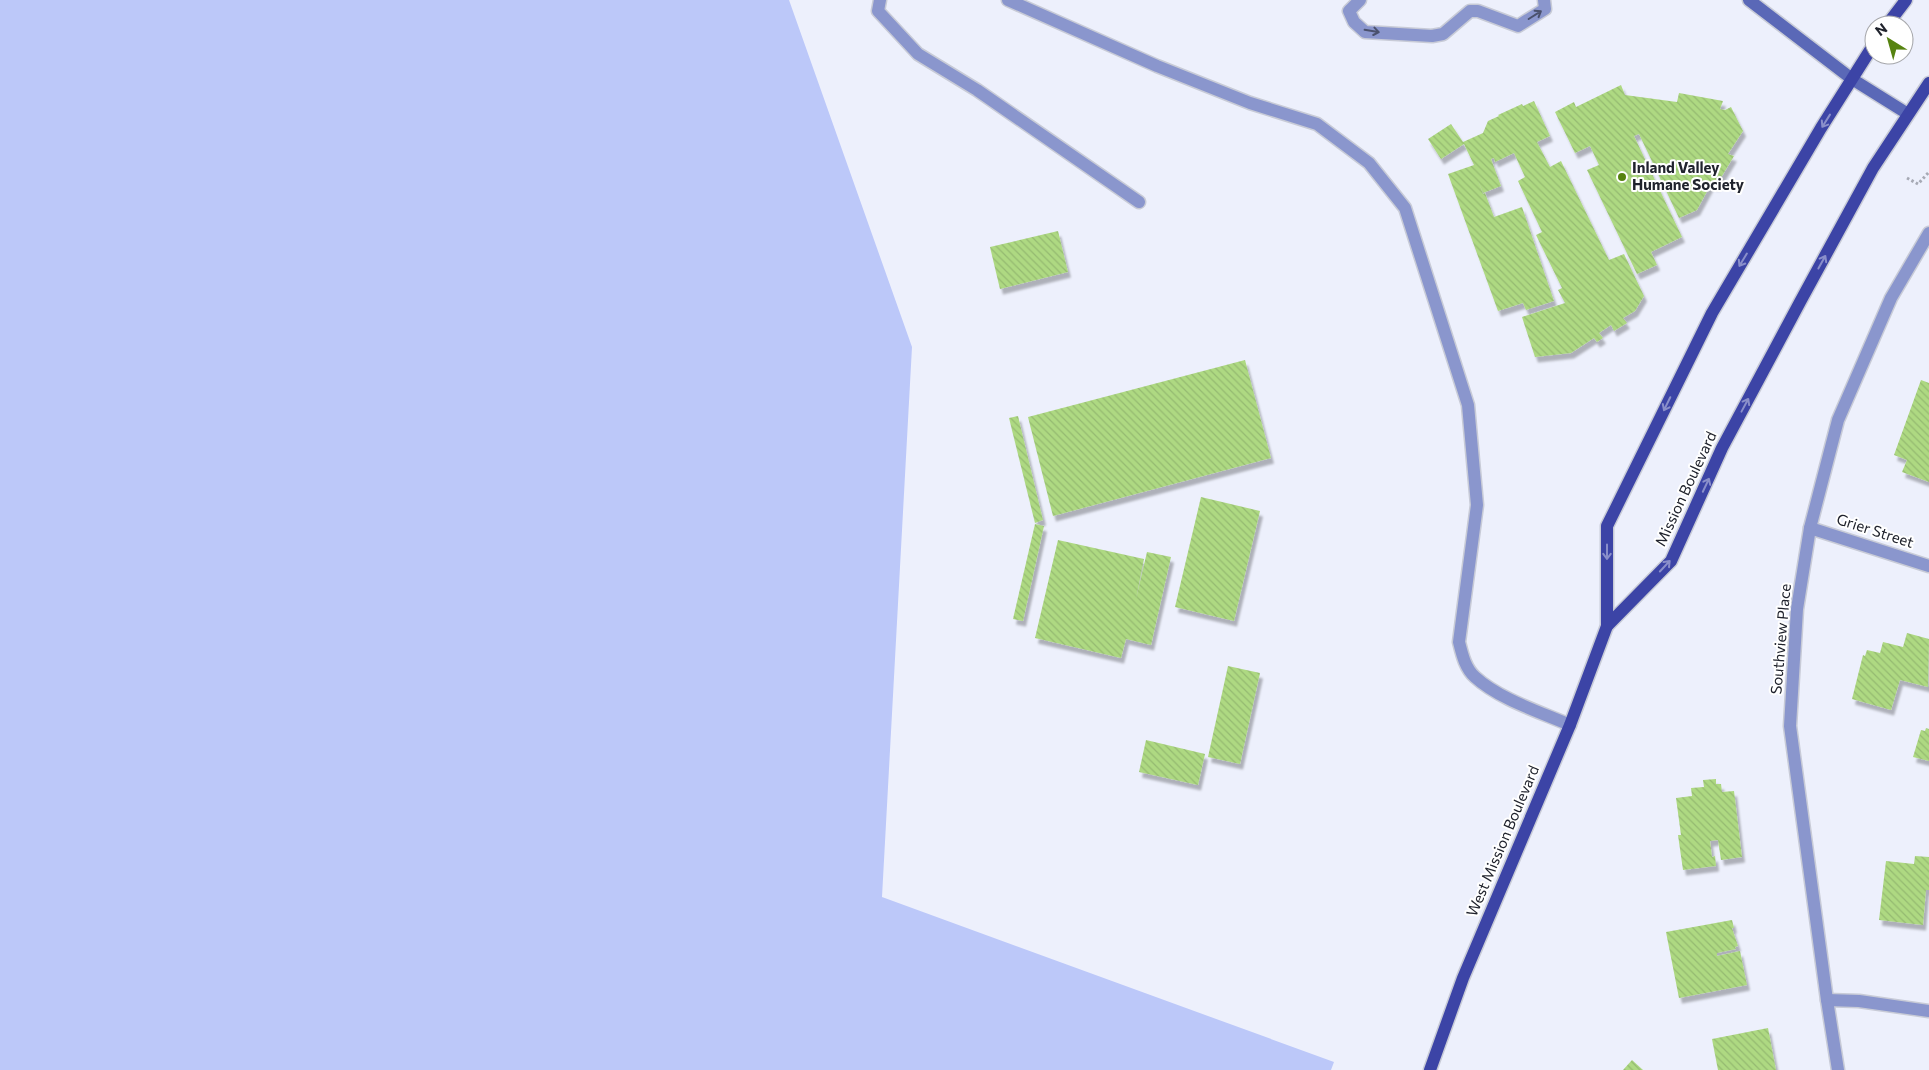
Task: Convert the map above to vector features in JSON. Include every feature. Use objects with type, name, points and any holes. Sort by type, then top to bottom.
[{"type":"main road","points":[[1895,15],[1906,0]]},
{"type":"main road","points":[[1607,626],[1607,526],[1712,313],[1864,60]]},
{"type":"main road","name":"Mission Boulevard","points":[[1607,626],[1670,561],[1722,448],[1874,168],[1929,83]]},
{"type":"main road","name":"West Mission Boulevard","points":[[1430,1070],[1463,978],[1570,725],[1607,626]]},
{"type":"street","points":[[880,0],[878,11],[918,54],[977,90],[1139,202]]},
{"type":"street","points":[[1008,0],[1157,66],[1250,103],[1317,124],[1369,163],[1405,208],[1468,405],[1476,506],[1459,642],[1463,659],[1474,676],[1498,693],[1570,725]]},
{"type":"street","points":[[1360,0],[1348,11],[1354,22],[1365,32],[1432,36],[1443,34],[1470,11],[1478,11],[1518,26],[1545,9],[1544,0]]},
{"type":"street","points":[[1749,0],[1852,79],[1908,114]]},
{"type":"street","name":"Southview Place","points":[[1838,1070],[1790,726],[1797,609],[1810,528],[1838,420],[1891,298],[1929,234]]},
{"type":"street","name":"Grier Street","points":[[1810,528],[1929,566]]},
{"type":"street","points":[[1827,1000],[1859,1001],[1929,1011]]},
{"type":"path","points":[[1907,178],[1918,184],[1929,172]]},
{"type":"shaded area","points":[[0,0],[789,0],[912,347],[882,897],[1334,1062],[1331,1070],[0,1070]]},
{"type":"building","name":"Inland Valley Humane Society","points":[[1621,85],[1625,95],[1677,102],[1679,93],[1723,101],[1720,109],[1725,110],[1731,107],[1743,131],[1728,154],[1734,156],[1716,186],[1711,184],[1697,210],[1679,218],[1639,134],[1634,136],[1682,237],[1651,252],[1657,265],[1637,274],[1587,170],[1599,165],[1590,146],[1575,153],[1555,112],[1574,102],[1576,107]]},
{"type":"building","points":[[1534,101],[1550,136],[1537,142],[1550,167],[1561,161],[1609,260],[1624,254],[1644,296],[1635,311],[1623,318],[1627,323],[1614,331],[1611,325],[1599,333],[1603,338],[1597,342],[1594,338],[1571,353],[1535,357],[1522,317],[1565,303],[1558,290],[1562,288],[1536,235],[1542,232],[1518,181],[1525,177],[1514,153],[1495,162],[1494,158],[1491,159],[1501,186],[1483,193],[1478,180],[1483,194],[1485,193],[1494,217],[1522,207],[1554,301],[1526,310],[1523,303],[1498,311],[1448,174],[1474,165],[1464,144],[1441,159],[1428,139],[1451,124],[1463,142],[1483,133],[1488,121],[1498,115],[1522,104],[1523,106]]},
{"type":"building","points":[[1058,231],[1068,272],[1000,289],[990,247]]},
{"type":"building","points":[[1245,360],[1271,458],[1053,516],[1028,417]]},
{"type":"building","points":[[1921,380],[1929,383],[1929,482],[1902,472],[1907,460],[1894,455]]},
{"type":"building","points":[[1018,416],[1043,520],[1035,523],[1009,418]]},
{"type":"building","points":[[1201,497],[1260,511],[1234,621],[1175,607]]},
{"type":"building","points":[[1035,524],[1044,526],[1023,621],[1013,619]]},
{"type":"building","points":[[1058,540],[1144,559],[1136,599],[1147,552],[1171,557],[1151,645],[1126,639],[1121,658],[1035,638]]},
{"type":"building","points":[[1907,633],[1929,639],[1928,687],[1900,680],[1891,710],[1852,699],[1863,655],[1865,656],[1867,650],[1880,653],[1883,642],[1903,647]]},
{"type":"building","points":[[1228,666],[1260,673],[1240,764],[1208,757]]},
{"type":"building","points":[[1926,728],[1929,729],[1929,761],[1913,757],[1921,730],[1925,731]]},
{"type":"building","points":[[1146,740],[1205,754],[1198,785],[1139,772]]},
{"type":"building","points":[[1716,779],[1716,784],[1721,784],[1722,792],[1734,791],[1742,857],[1721,860],[1718,840],[1710,841],[1712,857],[1715,856],[1716,866],[1683,870],[1678,835],[1681,835],[1676,798],[1692,796],[1691,788],[1704,787],[1703,780]]},
{"type":"building","points":[[1915,856],[1929,857],[1929,890],[1926,890],[1923,925],[1879,920],[1886,861],[1914,864]]},
{"type":"building","points":[[1732,920],[1734,928],[1732,928],[1738,946],[1735,947],[1736,949],[1717,953],[1717,956],[1740,951],[1747,985],[1679,998],[1666,932]]},
{"type":"building","points":[[1768,1028],[1776,1070],[1718,1070],[1712,1039]]},
{"type":"building","points":[[1632,1060],[1643,1070],[1623,1070]]},
{"type":"place","name":"Inland Valley Humane Society","points":[[1622,177]]}]
